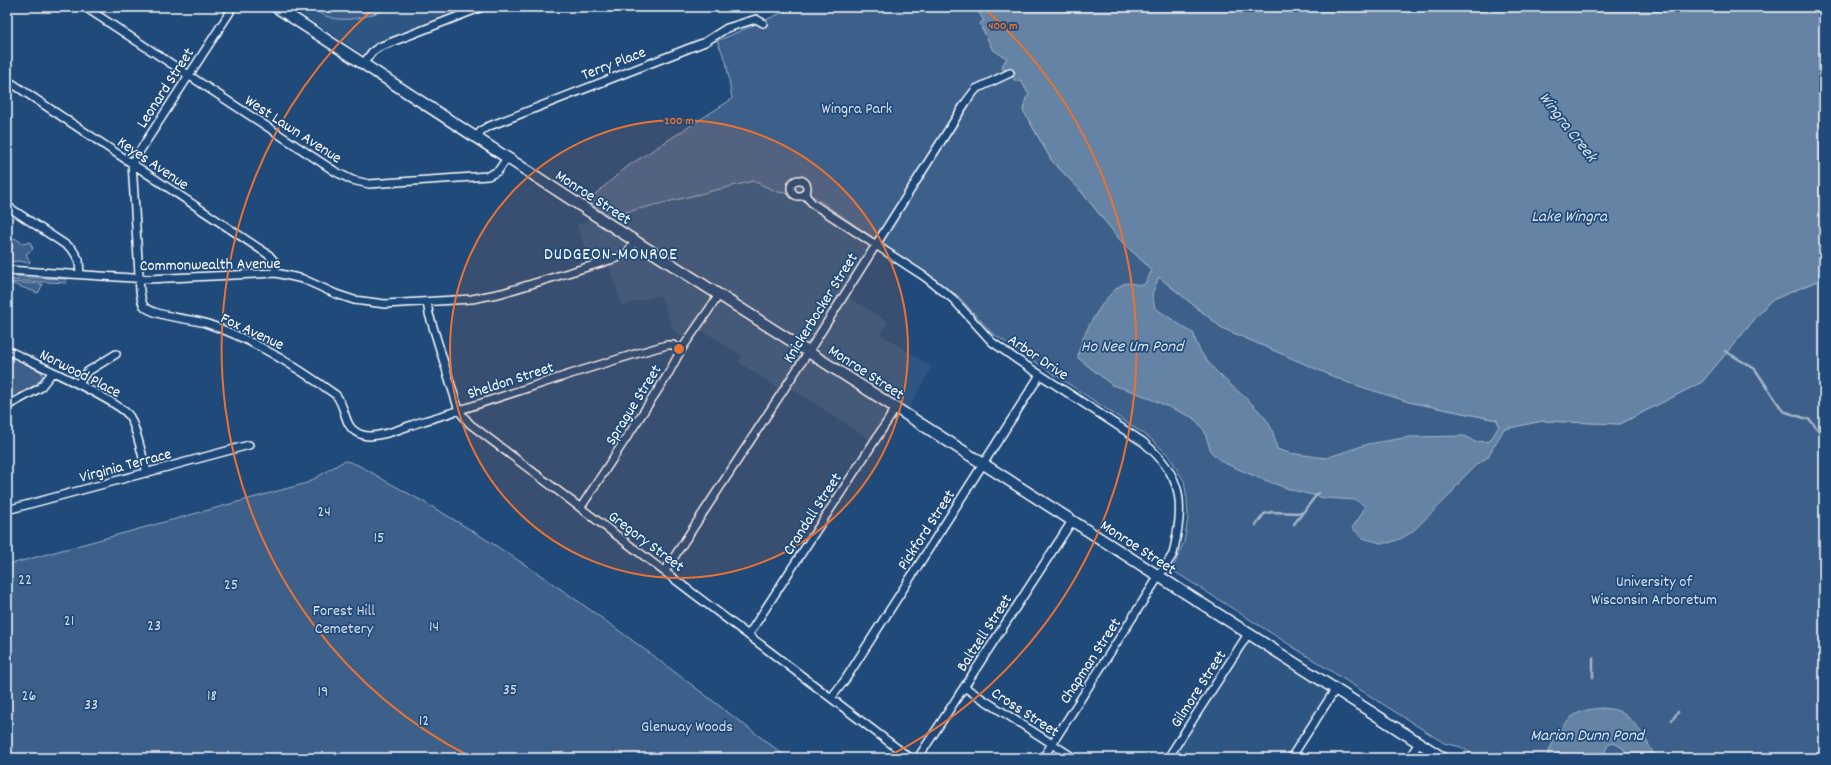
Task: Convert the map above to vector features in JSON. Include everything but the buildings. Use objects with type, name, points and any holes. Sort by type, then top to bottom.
[{"type":"main road","name":"Monroe Street","points":[[276,7],[635,241],[1443,758]]},
{"type":"street","name":"West Lawn Avenue","points":[[85,7],[187,76],[336,172],[360,182],[369,184],[418,182],[488,176],[498,171],[507,158]]},
{"type":"street","points":[[363,64],[372,52],[379,47],[482,7]]},
{"type":"street","name":"Leonard Street","points":[[132,163],[187,76],[230,12]]},
{"type":"street","name":"Terry Place","points":[[475,138],[487,127],[704,42],[727,28],[756,19],[763,23]]},
{"type":"street","name":"Knickerbocker Street","points":[[665,571],[976,89],[1010,74]]},
{"type":"street","name":"Keyes Avenue","points":[[7,80],[132,163],[139,170],[272,257],[275,264],[276,273]]},
{"type":"street","points":[[132,163],[140,278]]},
{"type":"street","name":"Arbor Drive","points":[[804,194],[813,204],[925,277],[953,299],[992,342],[1155,452],[1167,466],[1179,494],[1181,505],[1180,525],[1173,554],[1159,577]]},
{"type":"street","points":[[7,206],[74,251],[79,260],[80,274]]},
{"type":"street","name":"Commonwealth Avenue","points":[[7,270],[140,278],[276,273],[304,280],[354,300],[385,304],[472,299],[502,293],[617,258],[628,252],[635,241]]},
{"type":"street","name":"Fox Avenue","points":[[140,278],[141,300],[147,309],[154,312],[205,323],[243,338],[272,352],[336,395],[343,404],[349,426]]},
{"type":"street","name":"Sprague Street","points":[[581,507],[667,376],[681,350],[719,295]]},
{"type":"street","name":"Gregory Street","points":[[427,302],[429,314],[459,411],[470,424],[749,634],[910,758]]},
{"type":"street","name":"Sheldon Street","points":[[349,426],[354,432],[372,436],[459,411],[667,344],[673,345],[681,350]]},
{"type":"street","name":"Norwood Place","points":[[7,350],[78,384],[125,411],[132,422],[146,473]]},
{"type":"street","points":[[78,384],[87,372],[116,354]]},
{"type":"street","points":[[7,406],[40,388],[52,372]]},
{"type":"street","name":"Pickford Street","points":[[831,698],[984,464],[1040,375]]},
{"type":"street","name":"Crandall Street","points":[[749,634],[896,408]]},
{"type":"street","name":"Virginia Terrace","points":[[7,510],[249,445]]},
{"type":"street","name":"Baltzell Street","points":[[918,758],[1072,521]]},
{"type":"street","name":"Chapman Street","points":[[1043,758],[1159,577]]},
{"type":"street","name":"Gilmore Street","points":[[1168,758],[1248,634]]},
{"type":"street","name":"Cross Street","points":[[964,687],[1074,758]]},
{"type":"street","points":[[1291,758],[1335,690]]},
{"type":"street","points":[[1409,758],[1419,743]]},
{"type":"shaded area","points":[[289,7],[469,7],[383,41],[363,54]]},
{"type":"shaded area","points":[[753,181],[778,191],[802,197],[875,244],[844,294],[888,322],[881,334],[932,367],[906,413],[896,408],[873,442],[786,385],[782,391],[738,362],[742,356],[697,327],[688,340],[674,332],[660,295],[622,306],[609,267],[591,272],[577,224]]},
{"type":"shaded area","points":[[1248,634],[1335,690],[1291,758],[1168,758]]},
{"type":"green space","points":[[311,7],[393,7],[362,17],[341,19],[331,18],[321,14]]},
{"type":"green space","name":"University of Wisconsin Arboretum","points":[[795,7],[976,7],[984,21],[981,29],[987,36],[992,49],[1008,58],[1002,66],[1021,80],[1029,95],[1026,98],[1023,110],[1052,161],[1080,190],[1121,241],[1165,282],[1222,328],[1308,365],[1409,402],[1497,420],[1504,429],[1542,421],[1620,424],[1702,382],[1770,301],[1824,278],[1824,758],[1478,758],[1461,747],[1444,743],[1172,570],[1184,542],[1188,517],[1184,481],[1169,456],[1150,438],[992,333],[958,296],[814,197],[778,192],[753,181],[610,216],[587,201],[628,166],[732,99],[726,61],[717,41]]},
{"type":"green space","points":[[15,238],[23,244],[30,242],[33,249],[26,254],[30,262],[29,263],[19,261],[7,262],[7,241],[10,245],[9,250],[11,250],[13,247],[10,242]]},
{"type":"green space","points":[[7,275],[31,278],[66,279],[67,283],[7,280]]},
{"type":"green space","points":[[7,282],[43,284],[38,293]]},
{"type":"green space","points":[[7,355],[40,371],[43,376],[37,384],[7,401]]},
{"type":"green space","name":"Forest Hill Cemetery","points":[[344,461],[362,467],[447,516],[548,580],[597,614],[788,758],[7,758],[7,565],[307,483]]},
{"type":"water","name":"Lake Wingra","points":[[976,7],[1824,7],[1824,278],[1770,301],[1702,382],[1620,424],[1542,421],[1504,429],[1487,458],[1477,464],[1461,480],[1450,495],[1412,532],[1389,543],[1380,543],[1363,538],[1352,528],[1365,506],[1356,500],[1325,498],[1292,490],[1222,462],[1211,452],[1204,430],[1194,418],[1135,392],[1112,385],[1078,358],[1082,340],[1087,329],[1108,297],[1125,283],[1144,285],[1152,270],[1121,241],[1080,190],[1052,161],[1023,110],[1026,98],[1029,95],[1021,80],[1016,82],[1007,69],[1003,70],[1002,66],[1007,58],[993,49],[980,23],[984,21]],"holes":[[[1159,277],[1222,328],[1346,382],[1409,402],[1497,420],[1499,426],[1490,441],[1475,442],[1465,436],[1410,437],[1368,444],[1326,458],[1289,453],[1277,449],[1270,425],[1256,408],[1213,368],[1204,357],[1194,334],[1155,308],[1152,294]]]},
{"type":"water","name":"Marion Dunn Pond","points":[[1602,708],[1616,710],[1630,719],[1645,738],[1655,758],[1625,758],[1624,749],[1614,743],[1608,745],[1602,758],[1546,758],[1559,731],[1569,719],[1583,711]]},
{"type":"waterway","points":[[1725,351],[1755,369],[1783,411],[1810,420],[1820,432],[1824,431]]},
{"type":"waterway","points":[[1294,524],[1318,493]]},
{"type":"waterway","points":[[1256,525],[1264,514],[1271,512],[1302,513]]},
{"type":"waterway","points":[[1593,658],[1593,677]]},
{"type":"waterway","points":[[1672,720],[1678,712]]},
{"type":"district","name":"DUDGEON-MONROE","points":[[611,253]]},
{"type":"park label","name":"Wingra Park","points":[[857,107]]},
{"type":"park label","name":"24","points":[[324,510]]},
{"type":"park label","name":"15","points":[[379,536]]},
{"type":"park label","name":"22","points":[[25,578]]},
{"type":"park label","name":"25","points":[[231,583]]},
{"type":"park label","name":"21","points":[[69,619]]},
{"type":"park label","name":"23","points":[[154,624]]},
{"type":"park label","name":"14","points":[[434,625]]},
{"type":"park label","name":"35","points":[[510,688]]},
{"type":"park label","name":"19","points":[[323,690]]},
{"type":"park label","name":"26","points":[[29,694]]},
{"type":"park label","name":"18","points":[[212,694]]},
{"type":"park label","name":"33","points":[[91,703]]},
{"type":"park label","name":"12","points":[[424,719]]},
{"type":"park label","name":"Glenway Woods","points":[[687,725]]},
{"type":"water label","name":"Wingra Creek","points":[[1569,126]]},
{"type":"water label","name":"Ho Nee Um Pond","points":[[1132,345]]}]
